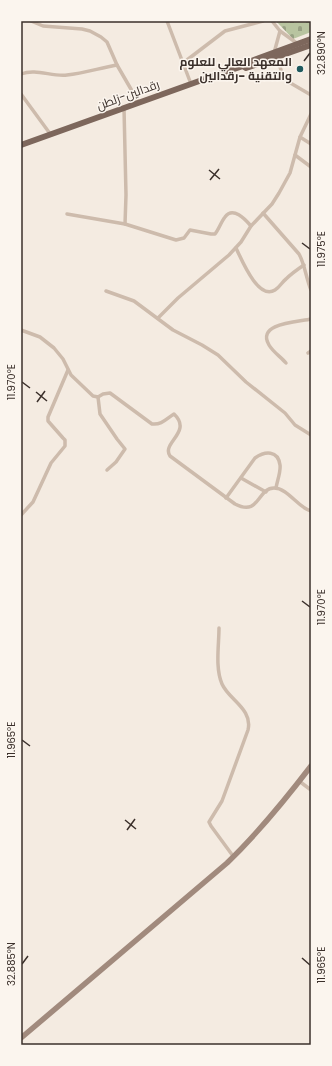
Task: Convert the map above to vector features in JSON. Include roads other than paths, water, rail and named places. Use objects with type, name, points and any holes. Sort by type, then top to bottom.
[{"type":"main road","name":"رقدالين-زلطن","points":[[21,145],[243,66],[246,68],[311,39]]},
{"type":"main road","name":"رقدالين-زلطن","points":[[276,55],[311,45]]},
{"type":"street","points":[[31,21],[43,26],[90,31],[108,42],[117,65],[139,103]]},
{"type":"street","points":[[166,21],[191,84]]},
{"type":"street","points":[[183,63],[225,31],[263,21]]},
{"type":"street","points":[[272,21],[280,31],[298,44]]},
{"type":"street","points":[[280,31],[276,55],[282,73],[287,81],[311,95]]},
{"type":"street","points":[[21,74],[25,72],[39,71],[53,75],[67,75],[117,65]]},
{"type":"street","points":[[21,94],[51,135]]},
{"type":"street","points":[[124,108],[126,195],[125,224]]},
{"type":"street","points":[[158,318],[178,298],[213,270],[236,248],[251,226],[272,204],[290,172],[300,137],[311,114]]},
{"type":"street","points":[[300,137],[311,144]]},
{"type":"street","points":[[295,155],[311,167]]},
{"type":"street","points":[[66,214],[125,224],[176,240],[184,238],[190,230],[215,234],[225,217],[229,213],[233,212],[251,226]]},
{"type":"street","points":[[263,213],[295,248],[302,260],[311,290]]},
{"type":"street","points":[[236,248],[252,279],[266,291],[271,292],[286,278],[304,266]]},
{"type":"street","points":[[106,291],[134,301],[173,330],[218,355],[246,382],[285,413],[295,425],[311,435]]},
{"type":"street","points":[[286,363],[269,346],[266,339],[267,333],[275,326],[311,319]]},
{"type":"street","points":[[21,330],[40,337],[54,348],[63,359],[71,376],[93,396],[98,397],[103,394],[110,393],[152,424],[164,422],[174,414],[180,423],[180,431],[178,436],[170,445],[167,453],[173,460],[235,504],[245,508],[250,508],[266,492],[276,488],[289,495],[304,508],[311,511]]},
{"type":"street","points":[[21,515],[33,502],[51,463],[65,446],[64,440],[48,421],[48,417],[68,370]]},
{"type":"street","points":[[98,397],[100,414],[125,449],[116,462],[107,470]]},
{"type":"street","points":[[226,498],[251,463],[258,456],[267,452],[272,453],[277,458],[280,466],[276,488]]},
{"type":"street","points":[[241,478],[266,492]]},
{"type":"street","points":[[219,628],[218,669],[222,684],[246,713],[249,722],[248,730],[222,801],[209,822],[233,856]]},
{"type":"street","points":[[21,1038],[247,843],[311,767]]},
{"type":"street","points":[[300,781],[311,790]]},
{"type":"place","name":"المعهد العالي للعلوم والتقنية -رقدالين","points":[[300,69]]}]
